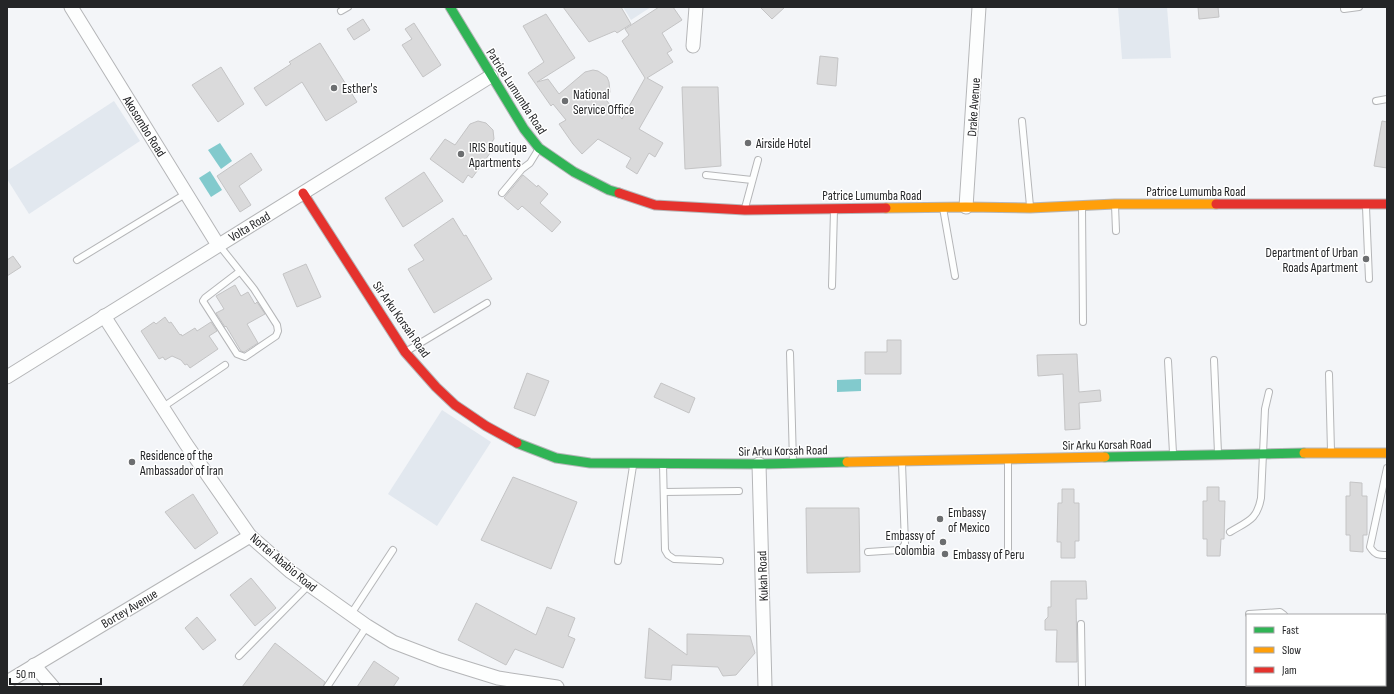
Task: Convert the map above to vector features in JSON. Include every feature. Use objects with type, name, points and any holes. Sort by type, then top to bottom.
[{"type":"street","name":"Akosombo Road","points":[[71,7],[218,245]]},
{"type":"street","name":"Patrice Lumumba Road","points":[[450,7],[524,129],[539,148],[574,172],[609,190],[655,206],[745,210],[966,207],[1030,208],[1115,204],[1387,204]]},
{"type":"street","points":[[693,46],[696,7]]},
{"type":"street","name":"Drake Avenue","points":[[966,207],[979,7]]},
{"type":"street","name":"Volta Road","points":[[7,377],[491,76]]},
{"type":"street","name":"Sir Arku Korsah Road","points":[[303,193],[405,352],[425,375],[455,405],[500,434],[544,455],[574,461],[633,464],[759,464],[1331,452],[1387,453]]},
{"type":"street","name":"Nortei Ababio Road","points":[[104,316],[186,444],[250,536],[291,572],[366,626],[393,642],[440,660],[498,678],[557,687]]},
{"type":"street","name":"Kukah Road","points":[[759,464],[765,687]]},
{"type":"street","name":"Bortey Avenue","points":[[7,682],[250,536]]},
{"type":"street","points":[[34,665],[53,687]]},
{"type":"street","points":[[1351,687],[1387,687]]},
{"type":"lane","points":[[341,11],[348,7]]},
{"type":"lane","points":[[1344,9],[1359,7]]},
{"type":"lane","points":[[1376,101],[1387,99]]},
{"type":"lane","points":[[1022,121],[1030,208]]},
{"type":"lane","points":[[502,193],[522,169],[530,163],[539,148]]},
{"type":"lane","points":[[745,210],[758,160]]},
{"type":"lane","points":[[706,175],[752,180]]},
{"type":"lane","points":[[77,260],[187,193]]},
{"type":"lane","points":[[1115,204],[1116,231]]},
{"type":"lane","points":[[1366,205],[1369,279]]},
{"type":"lane","points":[[1082,206],[1083,322]]},
{"type":"lane","points":[[832,286],[834,208]]},
{"type":"lane","points":[[942,208],[955,276]]},
{"type":"lane","points":[[218,245],[254,290],[277,325],[278,331],[276,336],[245,357],[237,354],[203,301],[239,272]]},
{"type":"lane","points":[[405,352],[487,303]]},
{"type":"lane","points":[[790,353],[793,463]]},
{"type":"lane","points":[[1214,360],[1218,455]]},
{"type":"lane","points":[[1168,361],[1173,456]]},
{"type":"lane","points":[[163,407],[225,365]]},
{"type":"lane","points":[[1329,374],[1331,452]]},
{"type":"lane","points":[[1230,532],[1254,517],[1259,509],[1261,498],[1265,409],[1269,392]]},
{"type":"lane","points":[[1008,459],[1008,549]]},
{"type":"lane","points":[[868,552],[898,550],[905,544],[902,461]]},
{"type":"lane","points":[[618,560],[633,464]]},
{"type":"lane","points":[[663,464],[665,550],[668,555],[674,559],[720,561]]},
{"type":"lane","points":[[1387,468],[1370,547],[1373,552],[1378,555],[1387,555]]},
{"type":"lane","points":[[664,492],[739,491]]},
{"type":"lane","points":[[351,614],[393,550]]},
{"type":"lane","points":[[239,656],[309,585]]},
{"type":"lane","points":[[1249,614],[1280,612],[1283,614]]},
{"type":"lane","points":[[1081,624],[1082,687]]},
{"type":"lane","points":[[327,687],[366,626]]},
{"type":"shaded area","points":[[623,7],[651,7],[631,20]]},
{"type":"shaded area","points":[[1118,7],[1167,7],[1171,58],[1122,59]]},
{"type":"shaded area","points":[[114,101],[140,141],[29,214],[7,179],[7,171]]},
{"type":"shaded area","points":[[442,410],[491,442],[437,526],[388,494]]},
{"type":"water","points":[[220,143],[232,161],[221,169],[208,150]]},
{"type":"water","points":[[210,171],[222,190],[211,197],[199,178]]},
{"type":"water","points":[[861,379],[861,391],[837,392],[837,380]]},
{"type":"building","points":[[563,7],[621,7],[631,24],[617,33],[615,31],[589,42]]},
{"type":"building","points":[[659,7],[673,7],[682,20],[662,33],[672,50],[667,53],[673,62],[647,78],[663,87],[639,129],[663,143],[655,157],[649,153],[637,174],[626,167],[631,158],[598,139],[582,154],[573,144],[559,124],[566,120],[553,104],[551,106],[528,73],[544,62],[523,26],[546,14],[575,58],[537,82],[548,79],[559,94],[585,72],[593,70],[598,71],[607,77],[609,82],[610,92],[606,100],[622,119],[645,78],[622,41],[629,35],[625,29]]},
{"type":"building","points":[[760,7],[785,7],[772,19]]},
{"type":"building","points":[[1198,7],[1218,7],[1219,17],[1199,19]]},
{"type":"building","points":[[363,19],[370,30],[354,40],[347,29]]},
{"type":"building","points":[[414,23],[441,65],[423,77],[402,45],[412,39],[405,29]]},
{"type":"building","points":[[320,43],[357,102],[326,121],[302,82],[266,106],[254,88],[291,64],[289,62]]},
{"type":"building","points":[[820,56],[838,58],[836,86],[817,84]]},
{"type":"building","points":[[221,67],[244,104],[218,122],[192,85]]},
{"type":"building","points":[[682,87],[718,87],[721,166],[685,169]]},
{"type":"building","name":"IRIS Boutique Apartments","points":[[478,121],[486,123],[493,130],[494,139],[489,146],[493,149],[472,178],[468,175],[463,183],[430,159],[445,139],[455,145],[470,124]]},
{"type":"building","points":[[1382,121],[1387,122],[1387,168],[1374,166]]},
{"type":"building","points":[[251,153],[262,170],[239,186],[251,205],[240,212],[217,176]]},
{"type":"building","points":[[424,172],[443,201],[403,227],[385,198]]},
{"type":"building","points":[[523,175],[548,194],[540,203],[561,222],[552,232],[522,206],[518,210],[504,198]]},
{"type":"building","points":[[453,218],[464,236],[466,235],[492,279],[434,313],[408,269],[424,260],[414,245]]},
{"type":"building","points":[[13,256],[21,267],[7,276],[7,260]]},
{"type":"building","points":[[306,264],[321,297],[297,307],[283,274]]},
{"type":"building","points":[[235,285],[241,296],[248,292],[255,304],[257,302],[265,314],[247,324],[258,343],[244,352],[241,351],[226,326],[225,327],[216,313],[224,309],[216,296]]},
{"type":"building","points":[[165,317],[182,336],[195,328],[197,331],[211,322],[217,331],[209,336],[218,349],[190,368],[181,360],[172,356],[165,360],[163,357],[159,359],[141,331],[154,322],[156,324]]},
{"type":"building","points":[[887,340],[901,340],[901,374],[865,374],[865,352],[887,352]]},
{"type":"building","points":[[1077,354],[1079,392],[1100,390],[1101,401],[1079,403],[1080,429],[1065,430],[1063,374],[1038,376],[1037,355]]},
{"type":"building","points":[[527,373],[549,381],[535,416],[514,408]]},
{"type":"building","points":[[661,383],[695,398],[689,413],[654,397]]},
{"type":"building","points":[[513,477],[577,502],[551,569],[481,540]]},
{"type":"building","points":[[1350,482],[1362,483],[1362,496],[1367,496],[1367,535],[1363,535],[1363,552],[1350,551],[1350,535],[1346,535],[1346,496],[1350,496]]},
{"type":"building","points":[[1207,487],[1219,487],[1219,501],[1225,501],[1224,539],[1221,539],[1220,556],[1207,556],[1207,539],[1203,539],[1203,501],[1207,501]]},
{"type":"building","points":[[1062,489],[1074,489],[1074,503],[1079,503],[1079,541],[1075,541],[1075,558],[1061,558],[1061,542],[1057,542],[1058,503],[1062,503]]},
{"type":"building","points":[[193,494],[218,533],[195,549],[165,512]]},
{"type":"building","points":[[806,508],[859,508],[860,572],[807,573]]},
{"type":"building","points":[[251,578],[276,608],[255,626],[230,595]]},
{"type":"building","points":[[1051,581],[1086,581],[1087,599],[1076,599],[1077,662],[1056,662],[1057,630],[1045,630],[1045,620],[1048,617],[1048,607],[1051,607]]},
{"type":"building","points":[[476,603],[536,635],[547,607],[575,618],[568,636],[575,639],[563,668],[515,649],[506,665],[458,640]]},
{"type":"building","points":[[197,617],[216,640],[203,650],[185,628]]},
{"type":"building","points":[[649,628],[687,655],[687,634],[750,636],[755,653],[736,675],[723,676],[718,667],[672,665],[671,680],[645,678]]},
{"type":"building","points":[[275,643],[325,682],[323,687],[242,687]]},
{"type":"building","points":[[374,661],[399,678],[393,687],[357,687]]},
{"type":"traffic: fast","points":[[450,7],[524,129],[539,148],[574,172],[609,190],[619,193]]},
{"type":"traffic: fast","points":[[517,443],[556,458],[590,463],[759,464],[847,462]]},
{"type":"traffic: fast","points":[[1105,457],[1304,453]]},
{"type":"traffic: slow","points":[[886,208],[1030,208],[1115,204],[1216,204]]},
{"type":"traffic: slow","points":[[1304,453],[1387,453]]},
{"type":"traffic: slow","points":[[847,462],[1105,457]]},
{"type":"traffic: jam","points":[[303,193],[405,352],[436,387],[455,405],[486,426],[517,443]]},
{"type":"traffic: jam","points":[[619,193],[655,205],[745,210],[886,208]]},
{"type":"traffic: jam","points":[[1216,204],[1387,204]]},
{"type":"place","name":"Esther's","points":[[334,88]]},
{"type":"place","name":"National Service Office","points":[[565,101]]},
{"type":"place","name":"Airside Hotel","points":[[748,143]]},
{"type":"place","name":"IRIS Boutique Apartments","points":[[461,154]]},
{"type":"place","name":"Department of Urban Roads Apartment","points":[[1366,259]]},
{"type":"place","name":"Residence of the Ambassador of Iran","points":[[132,462]]},
{"type":"place","name":"Embassy of Mexico","points":[[940,519]]},
{"type":"place","name":"Embassy of Colombia","points":[[943,542]]},
{"type":"place","name":"Embassy of Peru","points":[[945,554]]}]
